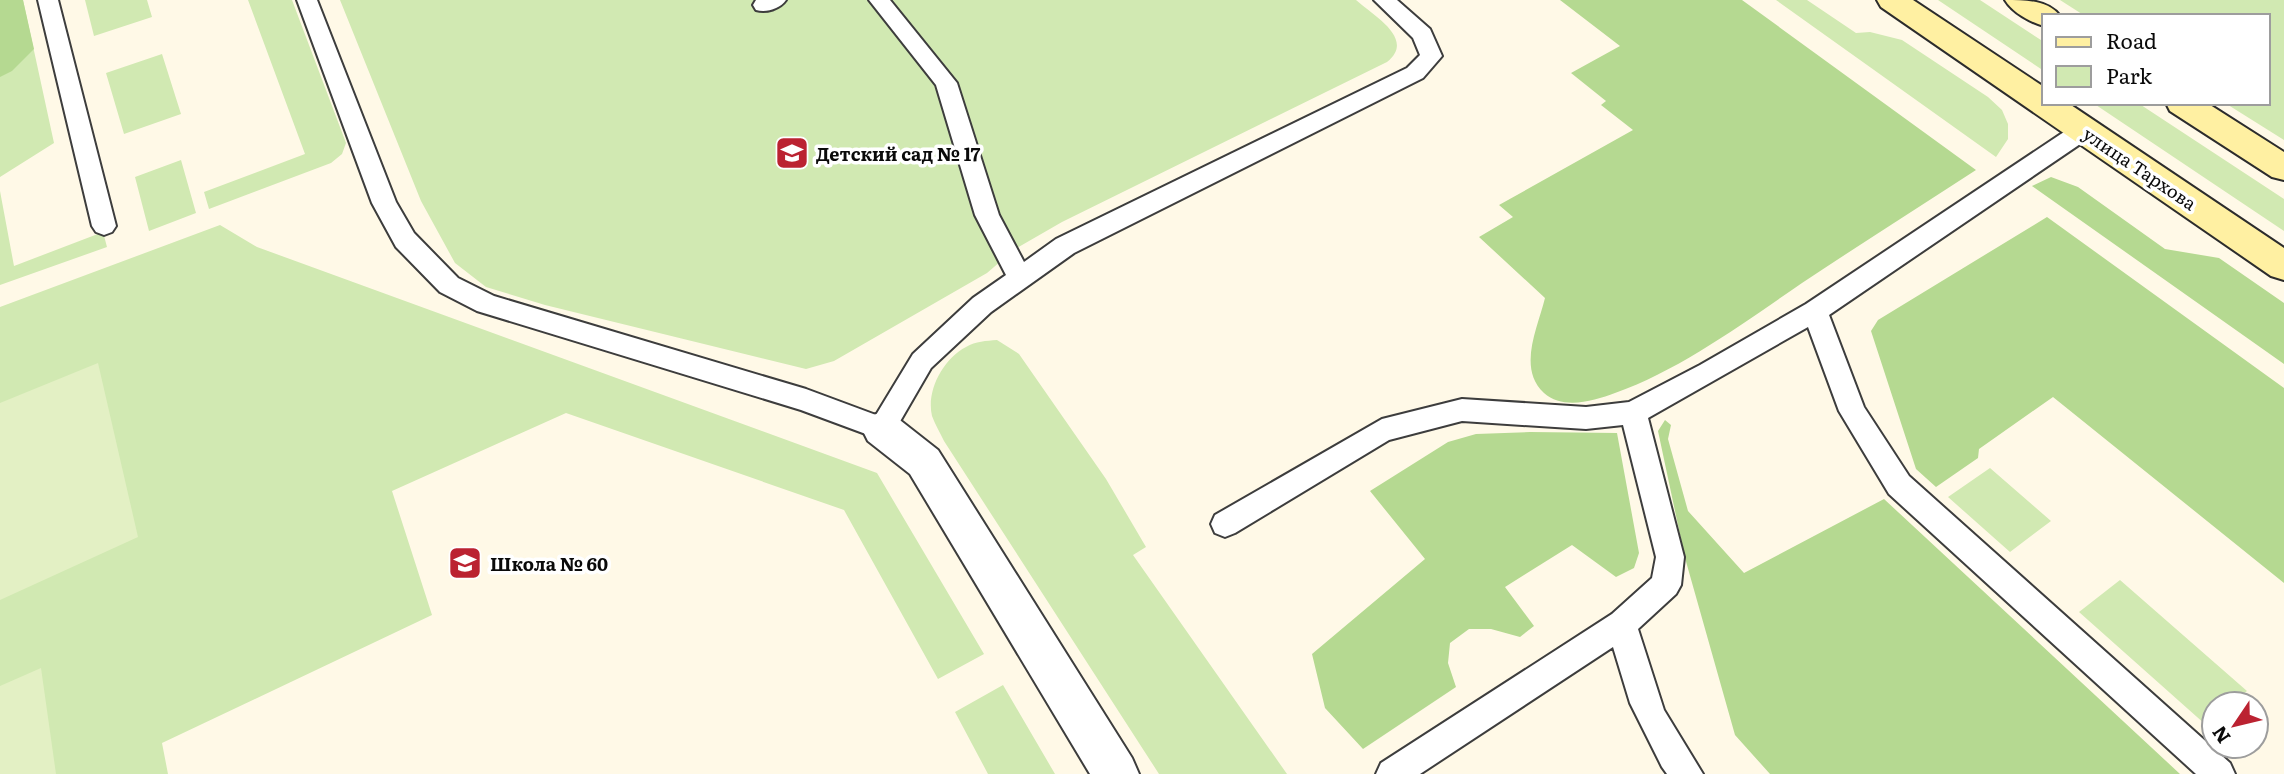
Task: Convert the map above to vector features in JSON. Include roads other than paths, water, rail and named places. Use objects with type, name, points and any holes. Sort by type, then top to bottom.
[{"type":"main road","name":"улица Тархова","points":[[1892,0],[2042,102]]},
{"type":"main road","points":[[2020,0],[2042,14]]},
{"type":"main road","name":"улица Тархова","points":[[2047,105],[2284,266]]},
{"type":"main road","points":[[2185,105],[2284,168]]},
{"type":"street","points":[[883,429],[924,462],[1116,774]]},
{"type":"lane","points":[[48,0],[104,226]]},
{"type":"lane","points":[[307,0],[384,203],[405,240],[449,285],[486,304],[806,400],[883,429],[922,361],[982,305],[1065,246],[1415,73],[1430,56],[1422,34],[1384,0]]},
{"type":"lane","points":[[879,0],[946,83],[987,215],[1020,278]]},
{"type":"lane","points":[[1225,524],[1382,430],[1462,410],[1586,418],[1633,413],[1709,373],[1815,311],[2084,130]]},
{"type":"lane","points":[[1815,311],[1852,411],[1899,485],[2219,774]]},
{"type":"lane","points":[[1392,774],[1622,624],[1665,585],[1670,557],[1633,413]]},
{"type":"lane","points":[[1622,624],[1640,696],[1672,756],[1687,774]]},
{"type":"place","name":"Детский сад № 17","points":[[792,153]]},
{"type":"place","name":"Школа № 60","points":[[465,563]]}]
